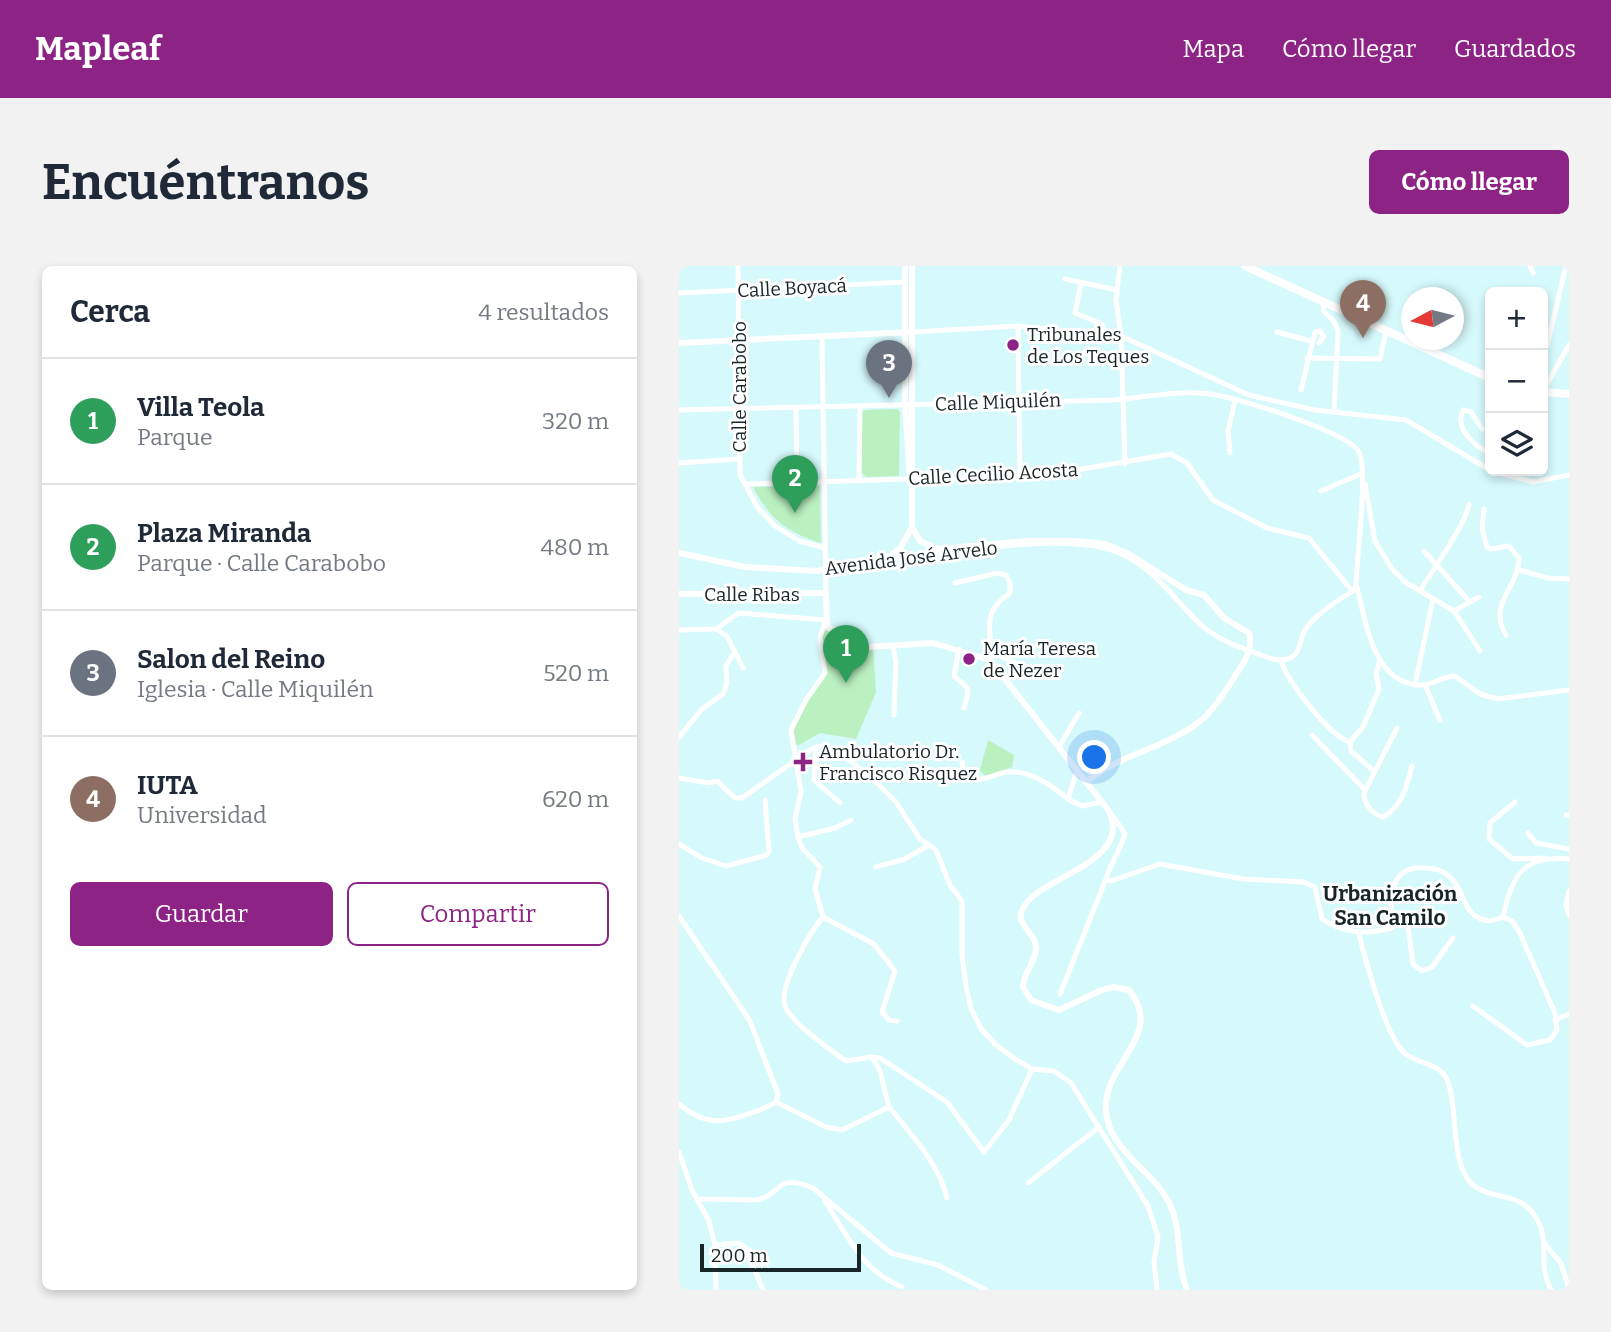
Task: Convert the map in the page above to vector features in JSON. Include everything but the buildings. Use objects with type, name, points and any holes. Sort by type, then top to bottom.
[{"type":"main road","points":[[1245,266],[1485,376]]},
{"type":"main road","points":[[1548,392],[1569,394]]},
{"type":"street","name":"Calle Carabobo","points":[[738,266],[740,475],[758,508],[775,526],[799,541],[825,548]]},
{"type":"street","points":[[905,266],[909,333]]},
{"type":"street","points":[[879,561],[901,547],[912,527],[911,479],[908,469],[912,266]]},
{"type":"street","points":[[1120,266],[1117,317],[1121,336],[1125,464]]},
{"type":"street","points":[[1530,266],[1533,273]]},
{"type":"street","points":[[1548,346],[1566,266]]},
{"type":"street","points":[[1065,279],[1117,290]]},
{"type":"street","name":"Calle Boyacá","points":[[679,293],[906,282]]},
{"type":"street","points":[[1081,283],[1075,313],[1102,324],[1105,335]]},
{"type":"street","points":[[1324,302],[1323,311],[1337,326],[1339,359],[1334,412]]},
{"type":"street","points":[[1018,326],[1020,477]]},
{"type":"street","points":[[679,343],[1018,326],[1121,336],[1249,395],[1315,410],[1406,420],[1485,466]]},
{"type":"street","points":[[1301,390],[1311,341],[1315,332],[1320,331],[1324,336],[1319,343]]},
{"type":"street","points":[[1307,359],[1380,359],[1386,331]]},
{"type":"street","points":[[1277,332],[1311,341]]},
{"type":"street","points":[[822,337],[826,589],[825,621],[820,637],[825,673],[806,700],[791,730],[791,744],[797,759],[801,792],[795,819],[802,848],[820,867],[815,889],[823,917],[874,944],[895,971],[882,1012],[889,1020],[897,1021]]},
{"type":"street","points":[[1548,383],[1569,345]]},
{"type":"street","points":[[1222,397],[1226,386]]},
{"type":"street","name":"Calle Miquilén","points":[[679,410],[1122,400],[1139,396],[1222,397],[1312,424],[1354,446],[1360,454],[1375,541],[1392,569],[1420,591],[1454,611]]},
{"type":"street","points":[[1230,453],[1228,431],[1235,401]]},
{"type":"street","points":[[859,481],[860,406]]},
{"type":"street","points":[[796,407],[797,482]]},
{"type":"street","points":[[1312,424],[1315,410]]},
{"type":"street","points":[[1482,429],[1471,412],[1463,410],[1460,420],[1464,431],[1485,449]]},
{"type":"street","name":"Calle Cecilio Acosta","points":[[745,484],[1020,477],[1125,464],[1163,453],[1182,459],[1213,500],[1267,528],[1310,538],[1352,591]]},
{"type":"street","points":[[679,463],[738,459]]},
{"type":"street","points":[[1321,491],[1364,475],[1359,509],[1356,584],[1380,660],[1392,677],[1415,685],[1425,685],[1455,676],[1480,694],[1498,699],[1569,690]]},
{"type":"street","points":[[1508,476],[1523,481],[1544,481],[1569,475]]},
{"type":"street","points":[[1521,476],[1523,481]]},
{"type":"street","points":[[1420,591],[1467,516],[1469,503]]},
{"type":"street","points":[[1484,509],[1482,528],[1487,547],[1491,549],[1509,545],[1519,558],[1519,570],[1500,603],[1502,627],[1506,635]]},
{"type":"street","name":"Avenida José Arvelo","points":[[912,527],[920,541],[938,549],[1027,541],[1105,544],[1127,553],[1182,588],[1204,595],[1224,618],[1249,633],[1245,660],[1219,702],[1199,721],[1171,739],[1104,769],[1086,782]]},
{"type":"street","name":"Avenida José Arvelo","points":[[679,553],[763,570],[817,571],[1003,547],[1084,545],[1117,552],[1141,565],[1176,596],[1210,632],[1238,648],[1281,660]]},
{"type":"street","points":[[1423,551],[1469,601]]},
{"type":"street","points":[[1519,570],[1548,578],[1569,579]]},
{"type":"street","points":[[955,583],[997,573],[1006,576],[1010,583],[1010,593],[1000,601],[989,621],[987,635],[991,656],[1125,833],[1060,994]]},
{"type":"street","points":[[1350,742],[1341,739],[1310,707],[1285,673],[1281,660],[1295,656],[1309,625],[1352,591],[1356,584]]},
{"type":"street","points":[[1176,596],[1182,588]]},
{"type":"street","name":"Calle Ribas","points":[[679,594],[826,589]]},
{"type":"street","points":[[1479,597],[1454,611],[1481,651]]},
{"type":"street","points":[[1415,685],[1433,599]]},
{"type":"street","points":[[679,630],[716,629],[739,613],[825,621]]},
{"type":"street","points":[[825,621],[830,630],[866,647],[937,643],[991,656],[1040,674]]},
{"type":"street","points":[[716,629],[727,636],[743,668]]},
{"type":"street","points":[[893,646],[896,662],[894,715]]},
{"type":"street","points":[[959,649],[954,676],[967,685],[969,690],[964,708]]},
{"type":"street","points":[[679,737],[702,709],[723,694],[727,683],[726,666],[735,651]]},
{"type":"street","points":[[1375,772],[1351,751],[1350,742],[1363,727],[1379,689],[1376,674],[1380,660]]},
{"type":"street","points":[[1425,685],[1440,720]]},
{"type":"street","points":[[1059,747],[1079,713]]},
{"type":"street","points":[[1397,728],[1365,790],[1364,800],[1370,809],[1379,816],[1388,815],[1403,794],[1412,766]]},
{"type":"street","points":[[1312,735],[1365,790]]},
{"type":"street","points":[[816,747],[814,780],[840,803]]},
{"type":"street","points":[[679,778],[709,783],[717,781],[736,798],[742,798],[816,747],[826,747],[852,762],[897,802],[920,839],[936,850],[950,885],[962,901],[962,955],[971,1009],[982,1030],[996,1045],[1031,1069],[1063,1075],[1099,1127],[1155,1224],[1157,1290]]},
{"type":"street","points":[[962,762],[963,775],[968,779],[980,780],[1010,772],[1042,779],[1082,806],[1102,802]]},
{"type":"street","points":[[1068,799],[1077,771]]},
{"type":"street","points":[[679,844],[702,858],[726,866],[767,855],[769,851],[765,800]]},
{"type":"street","points":[[1515,802],[1490,823],[1489,839],[1513,859],[1569,859]]},
{"type":"street","points":[[1109,811],[1114,826],[1109,841],[1095,859],[1030,897],[1021,911],[1021,920],[1032,934],[1036,951],[1023,987],[1031,1000],[1059,1010],[1113,987],[1129,990],[1141,1007],[1140,1029],[1118,1069],[1105,1110],[1111,1133],[1172,1209],[1179,1268],[1187,1290]]},
{"type":"street","points":[[798,837],[835,828],[851,820]]},
{"type":"street","points":[[1528,833],[1536,843],[1569,849]]},
{"type":"street","points":[[876,867],[905,859],[929,845]]},
{"type":"street","points":[[1503,917],[1511,881],[1529,866],[1549,859]]},
{"type":"street","points":[[1106,879],[1119,880],[1160,864],[1243,879],[1303,882],[1315,887],[1322,919],[1334,927],[1358,932],[1391,928],[1398,923],[1408,926],[1413,964],[1422,971],[1432,967],[1453,938]]},
{"type":"street","points":[[1391,928],[1391,890],[1402,872],[1411,867],[1436,869],[1449,876],[1471,913],[1480,919],[1492,921],[1503,917],[1512,921],[1519,931],[1557,1030],[1551,1040],[1527,1045],[1473,1006]]},
{"type":"street","points":[[1569,891],[1566,905],[1569,915]]},
{"type":"street","points":[[679,916],[750,1021],[778,1094],[776,1102]]},
{"type":"street","points":[[823,917],[804,944],[783,997],[785,1008],[846,1061],[880,1058],[947,1102],[984,1152],[1009,1120],[1031,1069]]},
{"type":"street","points":[[1358,932],[1382,1009],[1398,1043],[1406,1055],[1436,1067],[1447,1079],[1457,1141],[1469,1178],[1480,1188],[1520,1200],[1539,1224],[1544,1243],[1543,1275],[1551,1290]]},
{"type":"street","points":[[1555,1020],[1569,1014]]},
{"type":"street","points":[[872,1057],[880,1071],[889,1107],[918,1141],[945,1188],[947,1198]]},
{"type":"street","points":[[679,1104],[695,1117],[716,1122],[735,1119],[776,1102],[827,1127],[842,1130],[889,1107]]},
{"type":"street","points":[[1028,1183],[1099,1127]]},
{"type":"street","points":[[679,1152],[715,1245],[716,1290]]},
{"type":"street","points":[[699,1199],[756,1200],[764,1198],[781,1183],[791,1182],[813,1188],[891,1253],[938,1265],[986,1290]]},
{"type":"street","points":[[822,1195],[851,1245],[883,1279],[902,1287]]},
{"type":"street","points":[[715,1245],[741,1243],[763,1290]]},
{"type":"street","points":[[1544,1243],[1560,1263],[1569,1289]]},
{"type":"green space","points":[[897,409],[900,412],[899,476],[866,477],[862,473],[862,412]]},
{"type":"green space","points":[[820,486],[821,543],[799,535],[781,523],[766,508],[753,487]]},
{"type":"green space","points":[[827,627],[873,648],[876,692],[856,739],[820,733],[799,745],[791,744],[791,730],[825,673],[821,628]]},
{"type":"green space","points":[[988,740],[1014,755],[1012,767],[986,777],[980,770]]},
{"type":"place","name":"IUTA","points":[[1363,338]]},
{"type":"place","name":"Tribunales de Los Teques","points":[[1013,345]]},
{"type":"place","name":"Salon del Reino","points":[[889,398]]},
{"type":"place","name":"Plaza Miranda","points":[[795,513]]},
{"type":"place","name":"María Teresa de Nezer","points":[[969,659]]},
{"type":"place","name":"Villa Teola","points":[[846,683]]},
{"type":"place","name":"Ambulatorio Dr. Francisco Risquez","points":[[803,762]]},
{"type":"district","name":"Urbanización San Camilo","points":[[1390,906]]}]
